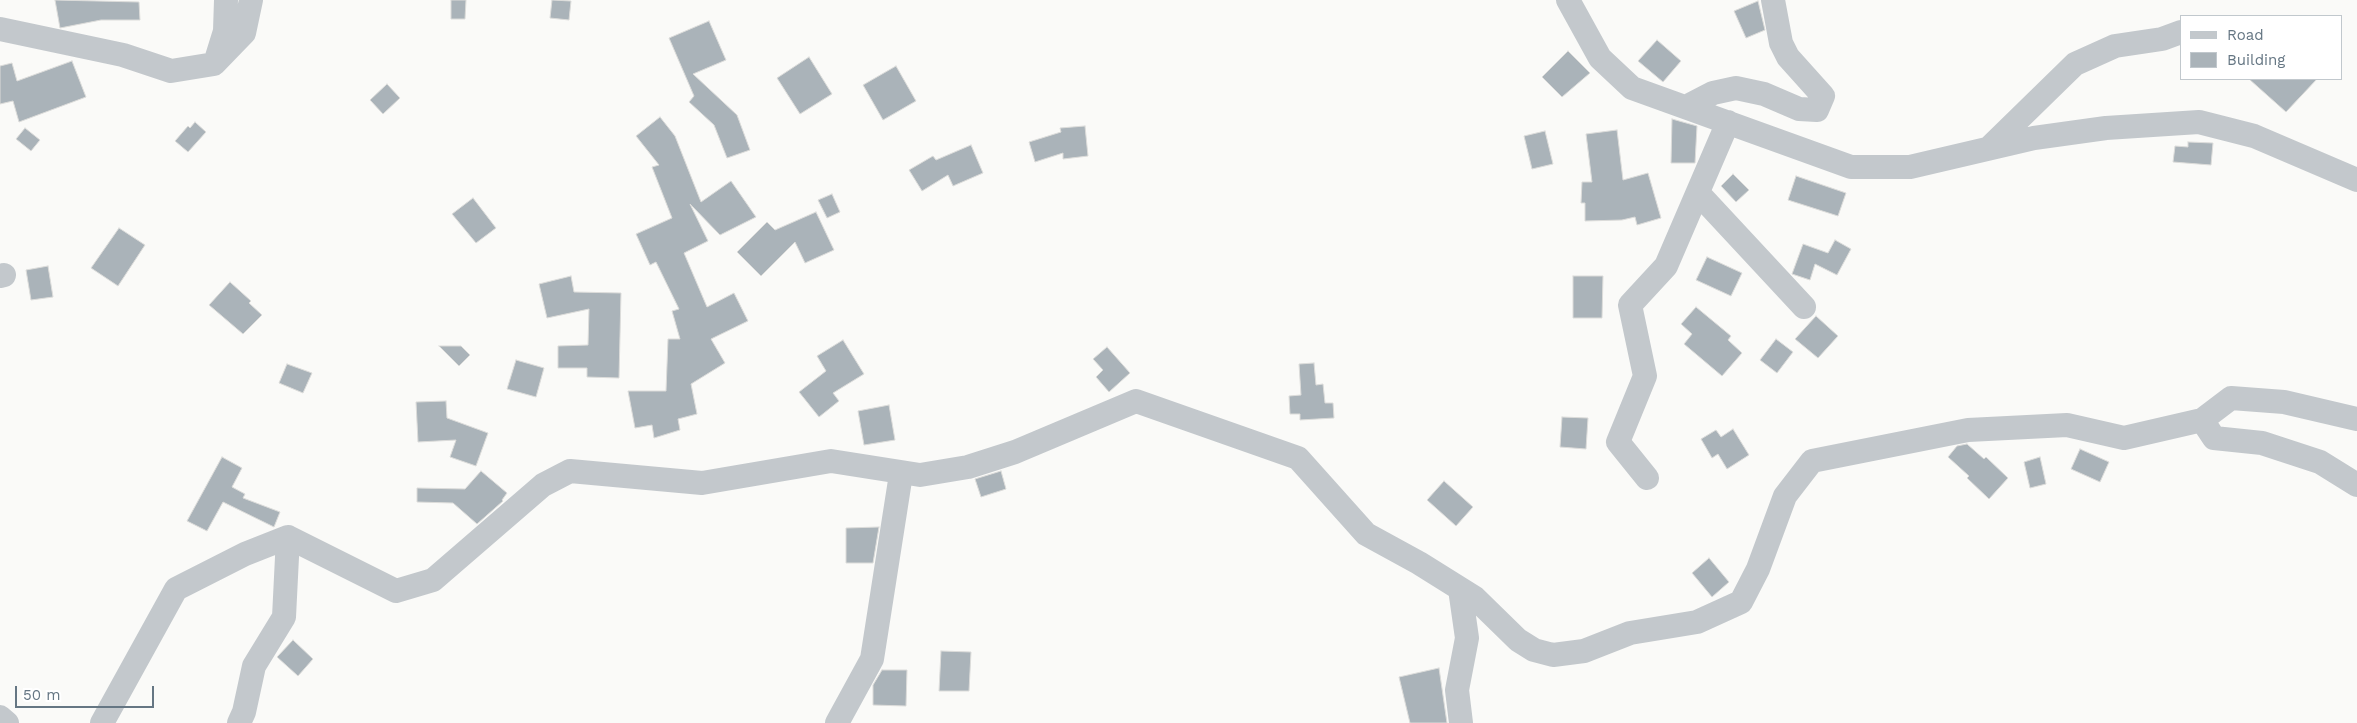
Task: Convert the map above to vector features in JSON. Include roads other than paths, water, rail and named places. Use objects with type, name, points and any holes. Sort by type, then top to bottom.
[{"type":"street","points":[[214,64],[225,31],[226,0]]},
{"type":"street","points":[[0,29],[124,55],[171,71],[214,64],[244,33],[251,0]]},
{"type":"street","points":[[1568,0],[1600,58],[1632,88],[1851,167],[1910,167],[1990,147],[2106,128],[2199,122],[2254,136],[2357,180]]},
{"type":"street","points":[[1686,107],[1713,93],[1736,88],[1764,94],[1799,109],[1816,110],[1824,96],[1788,57],[1781,43],[1773,0]]},
{"type":"street","points":[[1990,147],[2075,64],[2115,46],[2162,39],[2180,32]]},
{"type":"street","points":[[1646,478],[1618,442],[1645,376],[1630,305],[1666,266],[1728,122]]},
{"type":"street","points":[[1698,192],[1804,306]]},
{"type":"street","points":[[102,723],[176,589],[245,554],[288,537],[396,591],[433,580],[543,485],[570,472],[702,483],[831,461],[901,474],[920,475],[968,467],[1015,452],[1136,401],[1298,458],[1366,534],[1419,563],[1475,598],[1518,640],[1534,650],[1553,656],[1584,651],[1630,633],[1696,622],[1741,602],[1758,569],[1785,496],[1812,461],[1968,430],[2067,425],[2124,438],[2202,420],[2231,398],[2284,402],[2357,418]]},
{"type":"street","points":[[2202,420],[2214,438],[2262,443],[2320,462],[2357,485]]},
{"type":"street","points":[[837,723],[872,659],[901,474]]},
{"type":"street","points":[[239,723],[244,712],[254,666],[284,617],[288,537]]},
{"type":"street","points":[[1460,589],[1467,638],[1457,690],[1461,723]]},
{"type":"street","points":[[0,717],[7,723]]}]
